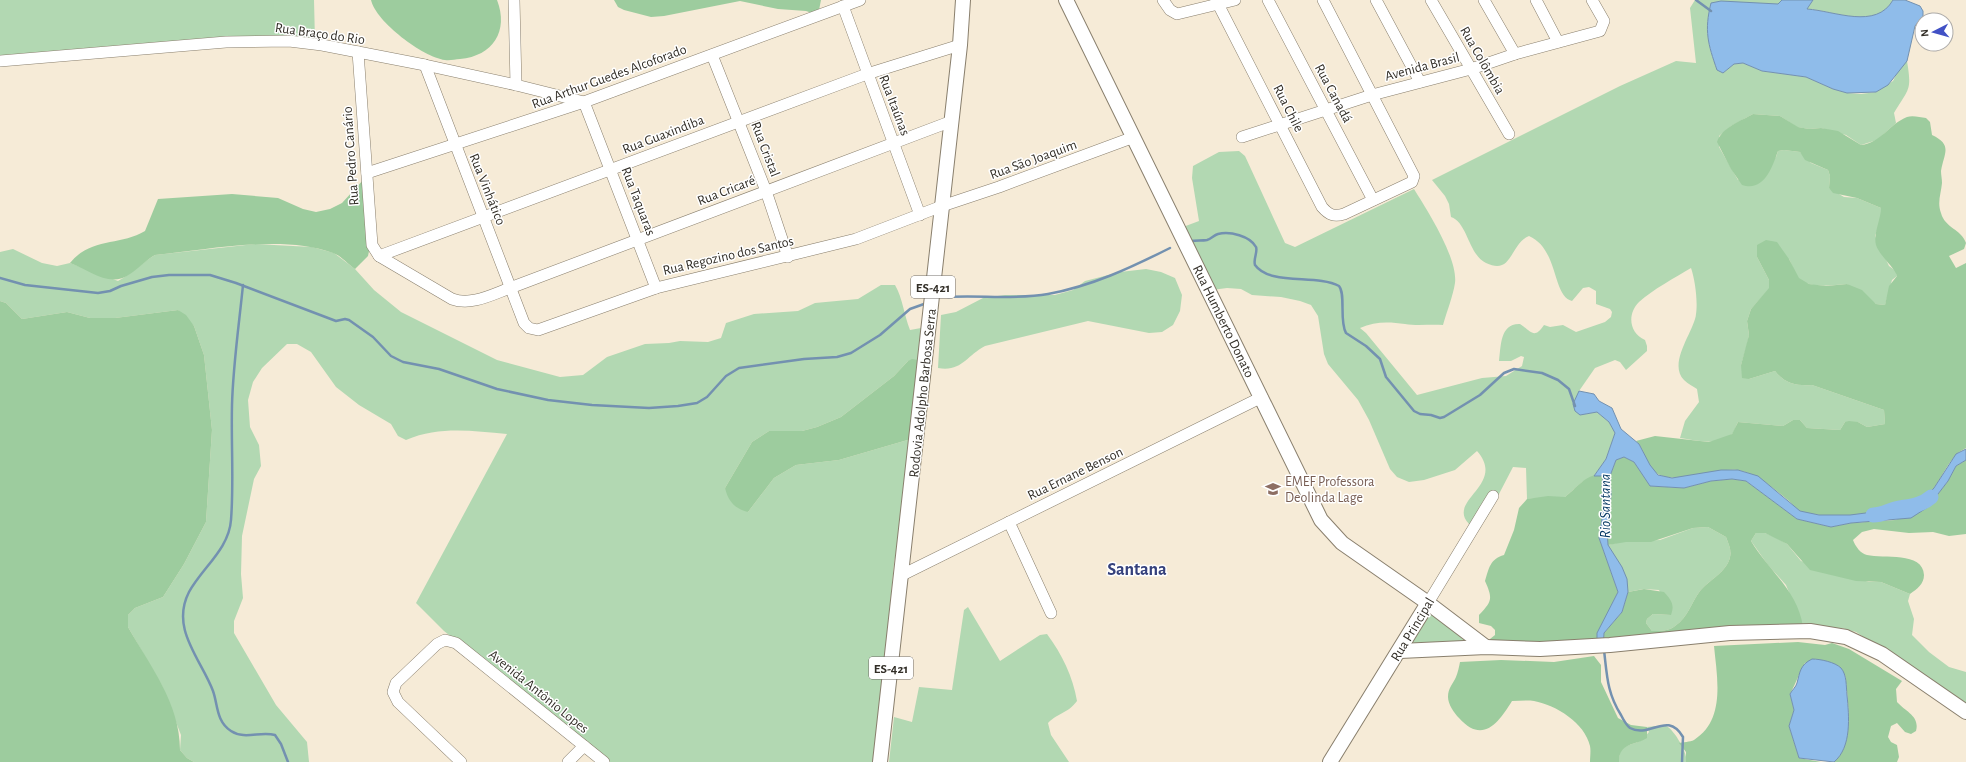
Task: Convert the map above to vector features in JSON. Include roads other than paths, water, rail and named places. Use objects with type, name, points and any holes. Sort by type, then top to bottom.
[{"type":"main road","name":"Rodovia Adolpho Barbosa Serra","points":[[880,762],[952,121],[963,0]]},
{"type":"main road","name":"Rua Humberto Donato","points":[[1066,0],[1262,397],[1316,512],[1329,530],[1342,543],[1428,603],[1486,647]]},
{"type":"main road","name":"Rua Principal","points":[[1330,762],[1400,651],[1428,603]]},
{"type":"main road","points":[[1400,651],[1486,647],[1524,649],[1591,646],[1730,633],[1810,631],[1846,637],[1882,654],[1966,712]]},
{"type":"street","points":[[514,0],[516,85]]},
{"type":"street","name":"Rua Arthur Guedes Alcoforado","points":[[367,173],[584,102],[860,0]]},
{"type":"street","points":[[1165,3],[1173,13],[1178,14],[1217,2],[1235,0]]},
{"type":"street","name":"Rua Canadá","points":[[1268,0],[1373,200]]},
{"type":"street","points":[[1323,0],[1414,176],[1412,182],[1373,200]]},
{"type":"street","points":[[1376,0],[1420,82]]},
{"type":"street","name":"Rua Colômbia","points":[[1431,0],[1509,134]]},
{"type":"street","points":[[1484,0],[1515,54]]},
{"type":"street","points":[[1536,0],[1558,42]]},
{"type":"street","name":"Avenida Brasil","points":[[1242,137],[1372,95],[1471,69],[1515,54],[1600,31],[1604,21],[1592,0]]},
{"type":"street","name":"Rua Chile","points":[[1217,2],[1281,124],[1322,207],[1332,216],[1344,214],[1373,200]]},
{"type":"street","name":"Rua Itaúnas","points":[[842,6],[920,215]]},
{"type":"street","name":"Rua Braço do Rio","points":[[0,61],[118,50],[258,41],[296,42],[425,65],[584,102]]},
{"type":"street","name":"Rua Guaxindiba","points":[[379,256],[867,74],[960,44]]},
{"type":"street","name":"Rua Pedro Canário","points":[[358,52],[371,241],[379,256]]},
{"type":"street","name":"Rua Cristal","points":[[712,54],[766,191],[788,257]]},
{"type":"street","name":"Rua Vinhático","points":[[425,65],[454,144],[524,323]]},
{"type":"street","name":"Rua Taquaras","points":[[584,102],[656,288]]},
{"type":"street","name":"Rua Cricaré","points":[[379,256],[452,299],[462,302],[472,301],[952,121]]},
{"type":"street","name":"Rua São Joaquim","points":[[942,206],[999,187],[1134,137]]},
{"type":"street","name":"Rua Regozino dos Santos","points":[[524,323],[529,328],[538,330],[656,288],[788,257],[856,239],[942,206]]},
{"type":"street","name":"Rua Ernane Benson","points":[[902,575],[1262,397]]},
{"type":"street","name":"Rua Principal","points":[[1428,603],[1493,496]]},
{"type":"street","points":[[1009,522],[1051,613]]},
{"type":"street","name":"Avenida Antônio Lopes","points":[[461,762],[398,702],[393,692],[396,683],[441,641],[450,640],[456,643],[604,762]]},
{"type":"street","points":[[568,762],[584,746]]},
{"type":"water","points":[[1782,0],[1813,0],[1807,9],[1842,15],[1866,17],[1886,9],[1893,0],[1905,0],[1920,6],[1923,12],[1914,12],[1914,30],[1907,61],[1888,85],[1876,92],[1847,93],[1833,89],[1806,77],[1762,71],[1743,63],[1734,64],[1723,73],[1717,70],[1709,45],[1707,30],[1711,3],[1721,1],[1778,4]]},
{"type":"water","points":[[1579,391],[1594,394],[1599,401],[1612,408],[1621,429],[1639,444],[1650,465],[1658,475],[1672,478],[1721,470],[1738,470],[1758,476],[1800,511],[1819,515],[1850,515],[1912,507],[1924,499],[1934,488],[1956,454],[1966,449],[1966,460],[1956,466],[1948,481],[1928,507],[1911,518],[1851,523],[1831,527],[1797,519],[1746,481],[1732,479],[1711,481],[1684,488],[1650,486],[1634,462],[1624,457],[1616,460],[1610,476],[1611,495],[1607,530],[1608,545],[1622,567],[1627,579],[1628,592],[1622,612],[1604,633],[1603,648],[1597,649],[1597,633],[1618,592],[1599,538],[1604,506],[1602,486],[1603,476],[1594,476],[1606,459],[1615,433],[1609,422],[1597,412],[1580,415],[1575,411],[1573,404]]},
{"type":"water","points":[[1812,659],[1823,660],[1835,664],[1841,668],[1845,677],[1849,721],[1847,740],[1840,756],[1834,762],[1799,758],[1789,726],[1794,710],[1790,694],[1796,684],[1803,666]]},
{"type":"waterway","points":[[1696,0],[1711,11]]},
{"type":"waterway","points":[[1191,241],[1207,240],[1223,233],[1239,235],[1245,237],[1256,247],[1255,265],[1262,271],[1282,278],[1318,281],[1339,286],[1342,295],[1343,322],[1346,333],[1366,346],[1380,359],[1386,377],[1414,411],[1420,414],[1440,418],[1444,417],[1480,395],[1504,373],[1514,369],[1542,373],[1558,380],[1569,389],[1575,406]]},
{"type":"waterway","points":[[948,297],[1023,297],[1064,291],[1110,276],[1170,248]]},
{"type":"waterway","points":[[0,278],[25,285],[98,293],[110,291],[121,286],[152,277],[169,275],[210,275],[236,283],[336,321],[345,319],[349,320],[373,337],[391,356],[403,362],[439,369],[497,389],[548,400],[592,405],[649,408],[697,403],[707,397],[726,376],[739,368],[804,359],[837,357],[851,353],[880,335],[910,309],[924,304]]},
{"type":"waterway","points":[[243,285],[233,390],[231,520],[229,530],[220,549],[194,583],[189,592],[184,606],[183,619],[189,643],[208,679],[213,691],[220,718],[226,727],[236,734],[242,735],[275,735],[281,744],[288,762]]},
{"type":"waterway","name":"Rio Santana","points":[[1873,515],[1919,504],[1931,497]]},
{"type":"waterway","name":"Rio Santana","points":[[1604,650],[1610,691],[1616,707],[1626,724],[1630,728],[1637,730],[1644,730],[1664,725],[1677,729],[1683,737],[1682,762]]},
{"type":"place","name":"EMEF Professora Deolinda Lage","points":[[1273,489]]},
{"type":"district","name":"Santana","points":[[1137,569]]}]
